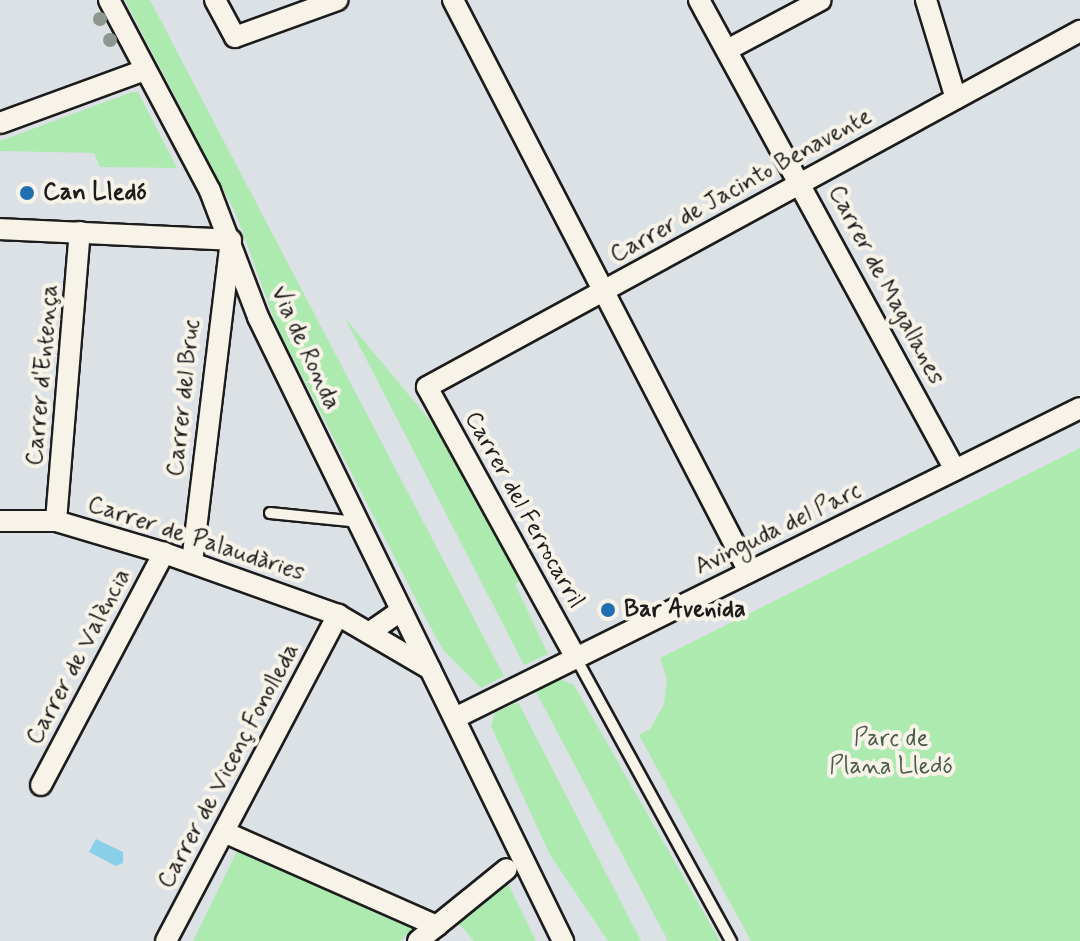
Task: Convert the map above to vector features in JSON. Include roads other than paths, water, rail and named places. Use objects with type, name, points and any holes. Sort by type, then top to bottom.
[{"type":"street","name":"Via de Ronda","points":[[109,0],[231,240],[258,317],[401,611],[457,717],[563,941]]},
{"type":"street","points":[[215,0],[235,37],[337,0]]},
{"type":"street","points":[[453,0],[749,572]]},
{"type":"street","name":"Carrer de Magallanes","points":[[699,0],[802,183],[955,470]]},
{"type":"street","points":[[727,50],[821,0]]},
{"type":"street","points":[[926,0],[956,99]]},
{"type":"street","name":"Carrer de Jacinto Benavente","points":[[427,387],[1080,31]]},
{"type":"street","points":[[0,123],[145,70]]},
{"type":"street","points":[[0,229],[231,240]]},
{"type":"street","name":"Carrer d'Entença","points":[[56,521],[80,232]]},
{"type":"street","name":"Carrer del Bruc","points":[[192,563],[231,240]]},
{"type":"street","name":"Carrer del Ferrocarril","points":[[427,387],[576,658]]},
{"type":"street","name":"Avinguda del Parc","points":[[457,717],[1080,408]]},
{"type":"street","name":"Carrer de Palaudàries","points":[[0,521],[56,521],[164,553],[338,615],[430,669]]},
{"type":"street","name":"Carrer de València","points":[[41,785],[164,553]]},
{"type":"street","points":[[369,633],[401,611]]},
{"type":"street","name":"Carrer de Vicenç Fonolleda","points":[[166,941],[338,615]]},
{"type":"street","points":[[224,832],[437,926]]},
{"type":"street","points":[[418,941],[507,869]]},
{"type":"lane","points":[[270,513],[360,522]]},
{"type":"lane","points":[[576,658],[731,941]]},
{"type":"water","points":[[96,839],[123,852],[123,863],[116,866],[89,852]]},
{"type":"place","name":"Can Lledó","points":[[27,193]]},
{"type":"place","name":"Bar Avenida","points":[[608,610]]},
{"type":"park label","name":"Parc de Plana Lledó","points":[[891,753]]}]
